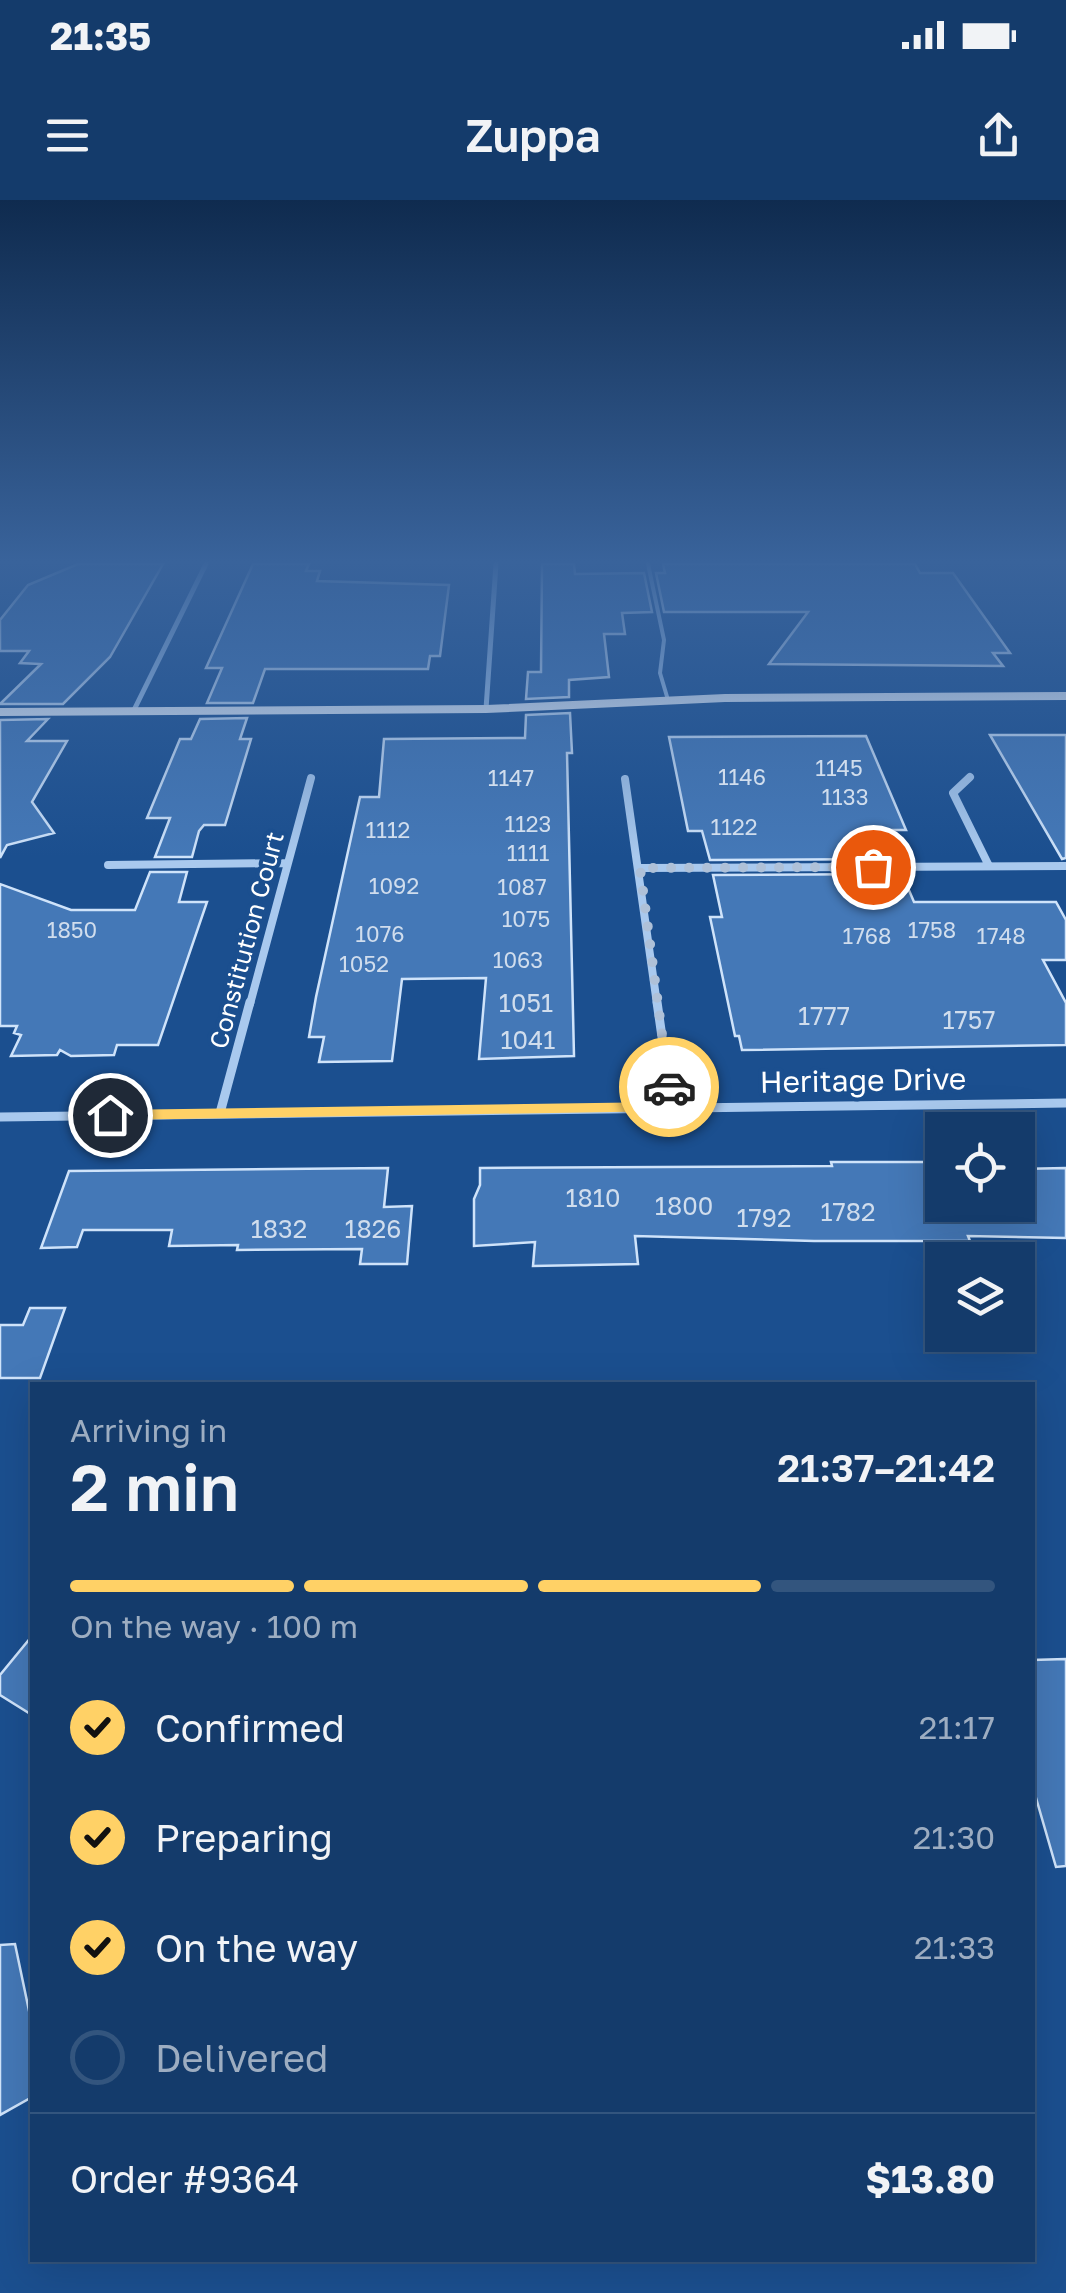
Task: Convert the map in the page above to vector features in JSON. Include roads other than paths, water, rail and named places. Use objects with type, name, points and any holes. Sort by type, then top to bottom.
[{"type":"main road","points":[[0,712],[486,710],[668,700],[1066,696]]},
{"type":"main road","points":[[486,710],[617,716],[1066,712]]},
{"type":"street","points":[[133,712],[158,662]]},
{"type":"street","points":[[486,710],[489,662]]},
{"type":"street","points":[[970,777],[953,793],[989,866]]},
{"type":"street","name":"Constitution Court","points":[[220,1113],[311,778]]},
{"type":"street","points":[[625,779],[672,1107]]},
{"type":"street","points":[[108,865],[288,863]]},
{"type":"street","points":[[640,868],[1066,866]]},
{"type":"street","name":"Heritage Drive","points":[[0,1117],[1066,1103]]},
{"type":"lane","points":[[661,662],[660,673],[668,700]]}]
